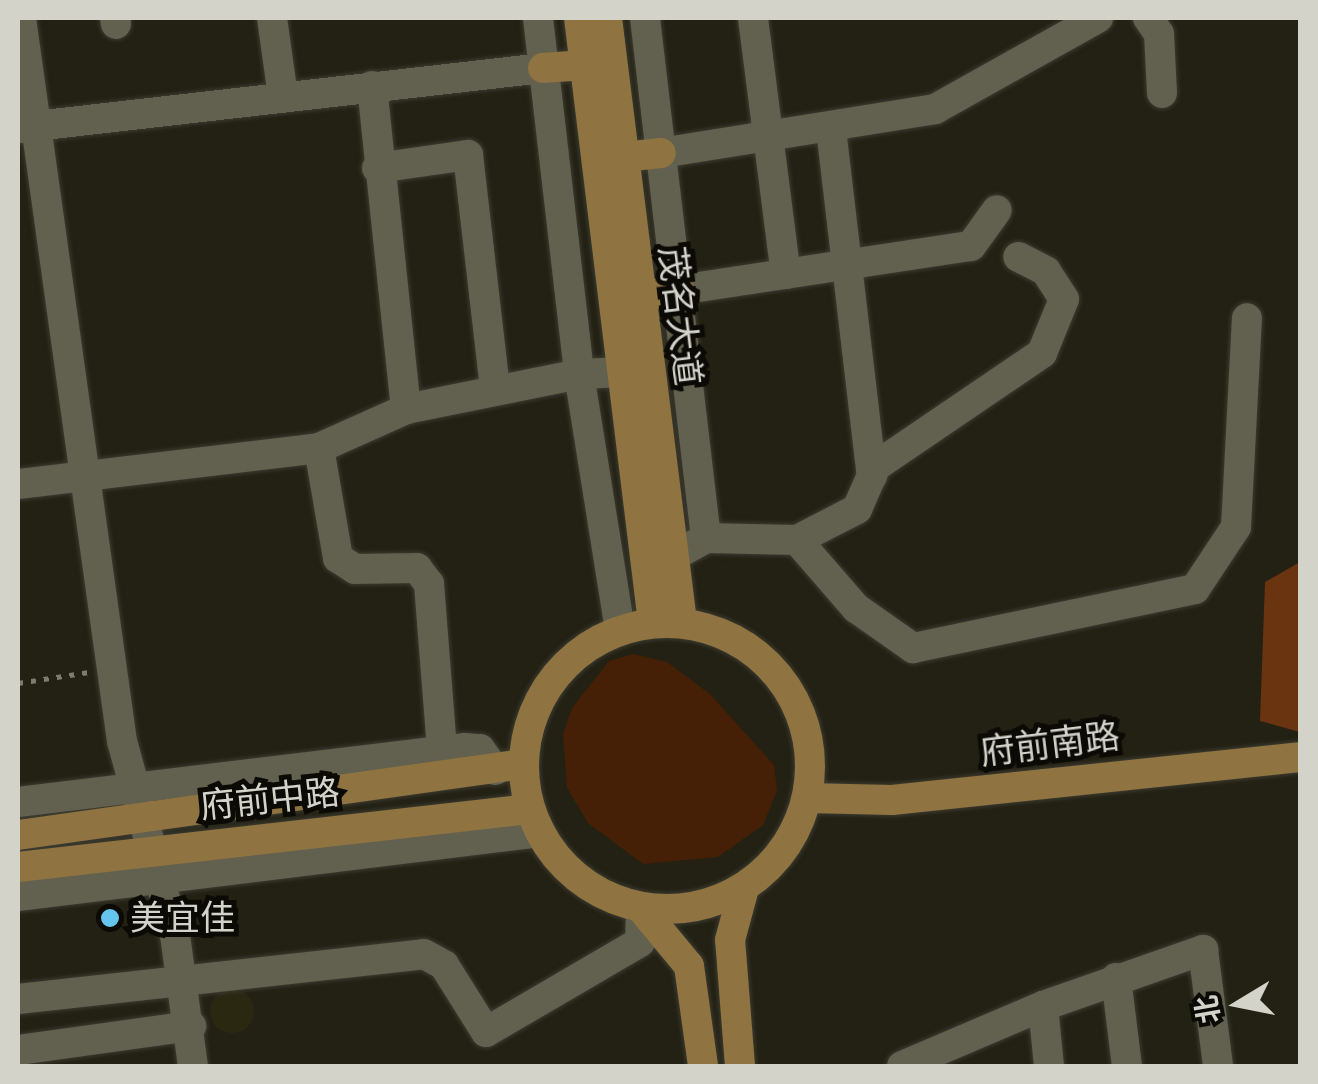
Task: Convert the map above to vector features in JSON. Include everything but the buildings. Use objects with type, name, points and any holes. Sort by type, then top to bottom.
[{"type":"main road","name":"茂名大道","points":[[579,18],[597,65],[623,158],[672,557],[667,622]]},
{"type":"main road","name":"茂名大道","points":[[608,18],[597,65],[609,302],[618,372],[667,622]]},
{"type":"main road","points":[[542,68],[597,65]]},
{"type":"main road","points":[[623,158],[661,153]]},
{"type":"main road","points":[[609,302],[679,290]]},
{"type":"main road","points":[[640,908],[712,904],[744,888],[773,864],[807,798],[805,731],[784,682],[756,653],[667,622],[620,630],[589,644],[542,694],[509,767],[535,820],[572,874],[640,908],[689,966],[703,1066]]},
{"type":"main road","name":"府前南路","points":[[807,798],[892,800],[1300,757]]},
{"type":"main road","name":"府前中路","points":[[18,835],[509,767]]},
{"type":"main road","name":"府前中路","points":[[18,867],[152,850],[535,820]]},
{"type":"main road","points":[[740,1066],[730,940],[744,888]]},
{"type":"street","points":[[20,18],[27,127],[112,667],[138,820],[152,850],[184,978],[193,1066]]},
{"type":"street","points":[[272,18],[283,96]]},
{"type":"street","points":[[538,18],[578,374],[620,630]]},
{"type":"street","points":[[645,18],[706,538]]},
{"type":"street","points":[[753,18],[765,138],[786,274]]},
{"type":"street","points":[[661,153],[831,128],[961,99],[1098,18]]},
{"type":"street","points":[[1148,18],[1159,34],[1162,93]]},
{"type":"street","points":[[27,127],[542,68]]},
{"type":"street","points":[[372,86],[377,168],[406,409]]},
{"type":"street","points":[[831,128],[872,477]]},
{"type":"street","points":[[377,168],[468,155],[495,389]]},
{"type":"street","points":[[679,290],[971,246],[997,210]]},
{"type":"street","points":[[672,557],[706,538],[797,540],[858,509],[872,477],[890,454],[1042,353],[1064,299],[1046,272],[1018,257]]},
{"type":"street","points":[[797,540],[856,608],[913,648],[1194,589],[1236,528],[1247,318]]},
{"type":"street","points":[[18,484],[318,448],[406,409],[578,374],[649,371]]},
{"type":"street","points":[[318,448],[338,558],[355,568],[418,568],[429,584],[442,750]]},
{"type":"street","points":[[18,802],[442,750],[480,749],[509,767]]},
{"type":"street","points":[[18,896],[160,880],[535,820]]},
{"type":"street","points":[[18,1000],[184,978],[424,954],[444,965],[486,1032],[640,942],[640,908]]},
{"type":"street","points":[[902,1066],[959,1058],[1043,1006],[1202,950],[1218,1066]]},
{"type":"street","points":[[1116,978],[1127,1066]]},
{"type":"street","points":[[1043,1006],[1050,1066]]},
{"type":"street","points":[[18,1050],[191,1026]]},
{"type":"path","points":[[18,683],[112,667]]},
{"type":"shaded area","points":[[1300,562],[1300,732],[1260,721],[1265,582]]},
{"type":"shaded area","points":[[633,654],[667,662],[710,694],[774,765],[777,791],[763,825],[718,857],[643,864],[588,823],[567,788],[563,734],[572,708],[609,661]]},
{"type":"shaded area","points":[[232,989],[247,996],[254,1011],[247,1026],[232,1033],[217,1026],[210,1011],[217,996]]},
{"type":"place","name":"美宜佳","points":[[110,918]]}]
